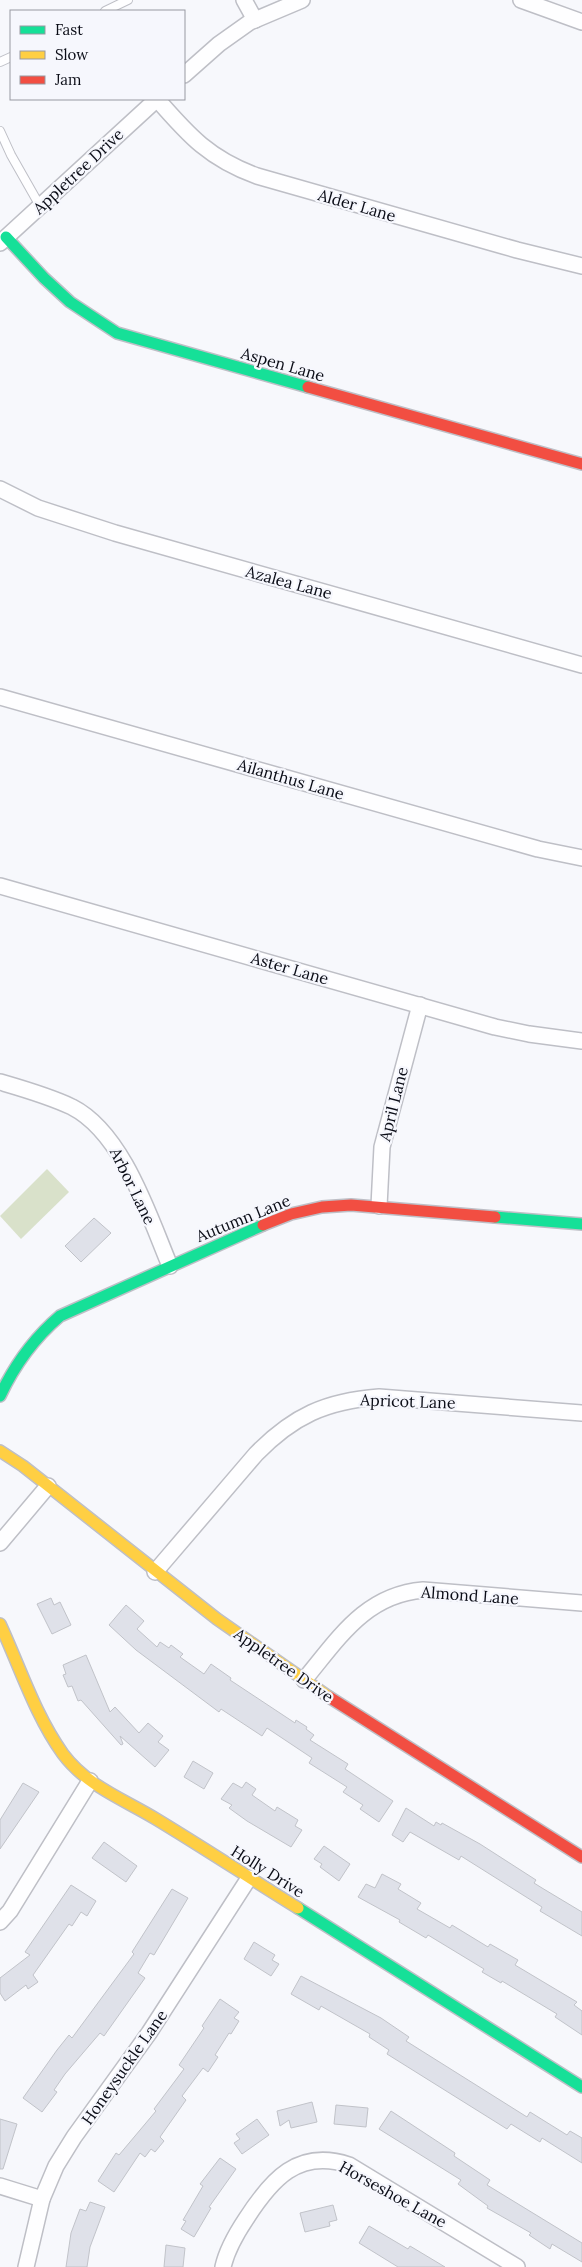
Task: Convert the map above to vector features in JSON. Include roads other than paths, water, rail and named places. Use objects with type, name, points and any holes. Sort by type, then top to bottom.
[{"type":"street","points":[[244,0],[254,20]]},
{"type":"street","points":[[185,74],[219,44],[254,20],[302,0]]},
{"type":"street","points":[[521,0],[582,22]]},
{"type":"street","name":"Appletree Drive","points":[[3,240],[156,100]]},
{"type":"street","name":"Alder Lane","points":[[158,100],[199,144],[234,168],[443,229],[582,266]]},
{"type":"street","name":"Aspen Lane","points":[[3,240],[46,283],[74,307],[92,320],[117,333],[582,464]]},
{"type":"street","name":"Azalea Lane","points":[[0,489],[38,508],[115,533],[582,665]]},
{"type":"street","name":"Ailanthus Lane","points":[[0,697],[538,849],[582,858]]},
{"type":"street","name":"Aster Lane","points":[[0,886],[529,1034],[582,1041]]},
{"type":"street","name":"April Lane","points":[[379,1206],[382,1147],[420,1004]]},
{"type":"street","name":"Arbor Lane","points":[[0,1082],[39,1094],[73,1108],[108,1136],[141,1198],[170,1266]]},
{"type":"street","name":"Autumn Lane","points":[[0,1396],[25,1350],[39,1333],[60,1316],[244,1233],[291,1214],[322,1207],[351,1205],[582,1224]]},
{"type":"street","name":"Apricot Lane","points":[[155,1572],[261,1448],[273,1436],[312,1411],[352,1399],[379,1397],[582,1412]]},
{"type":"street","name":"Appletree Drive","points":[[0,1451],[48,1486],[155,1572],[246,1640],[423,1760],[582,1858]]},
{"type":"street","points":[[0,1543],[48,1486]]},
{"type":"street","name":"Almond Lane","points":[[304,1680],[363,1613],[386,1598],[406,1592],[423,1590],[582,1604]]},
{"type":"street","name":"Holly Drive","points":[[0,1624],[51,1734],[64,1756],[90,1781],[154,1818],[582,2087]]},
{"type":"street","points":[[0,1922],[10,1911],[90,1781]]},
{"type":"street","name":"Honeysuckle Lane","points":[[26,2267],[42,2200],[56,2166],[150,2033],[249,1878]]},
{"type":"street","name":"Horseshoe Lane","points":[[223,2267],[225,2255],[234,2238],[268,2187],[292,2168],[314,2160],[334,2160],[349,2166],[516,2267]]},
{"type":"street","points":[[0,2186],[42,2200]]},
{"type":"lane","points":[[107,10],[128,0]]},
{"type":"lane","points":[[0,131],[11,155],[40,206]]}]
